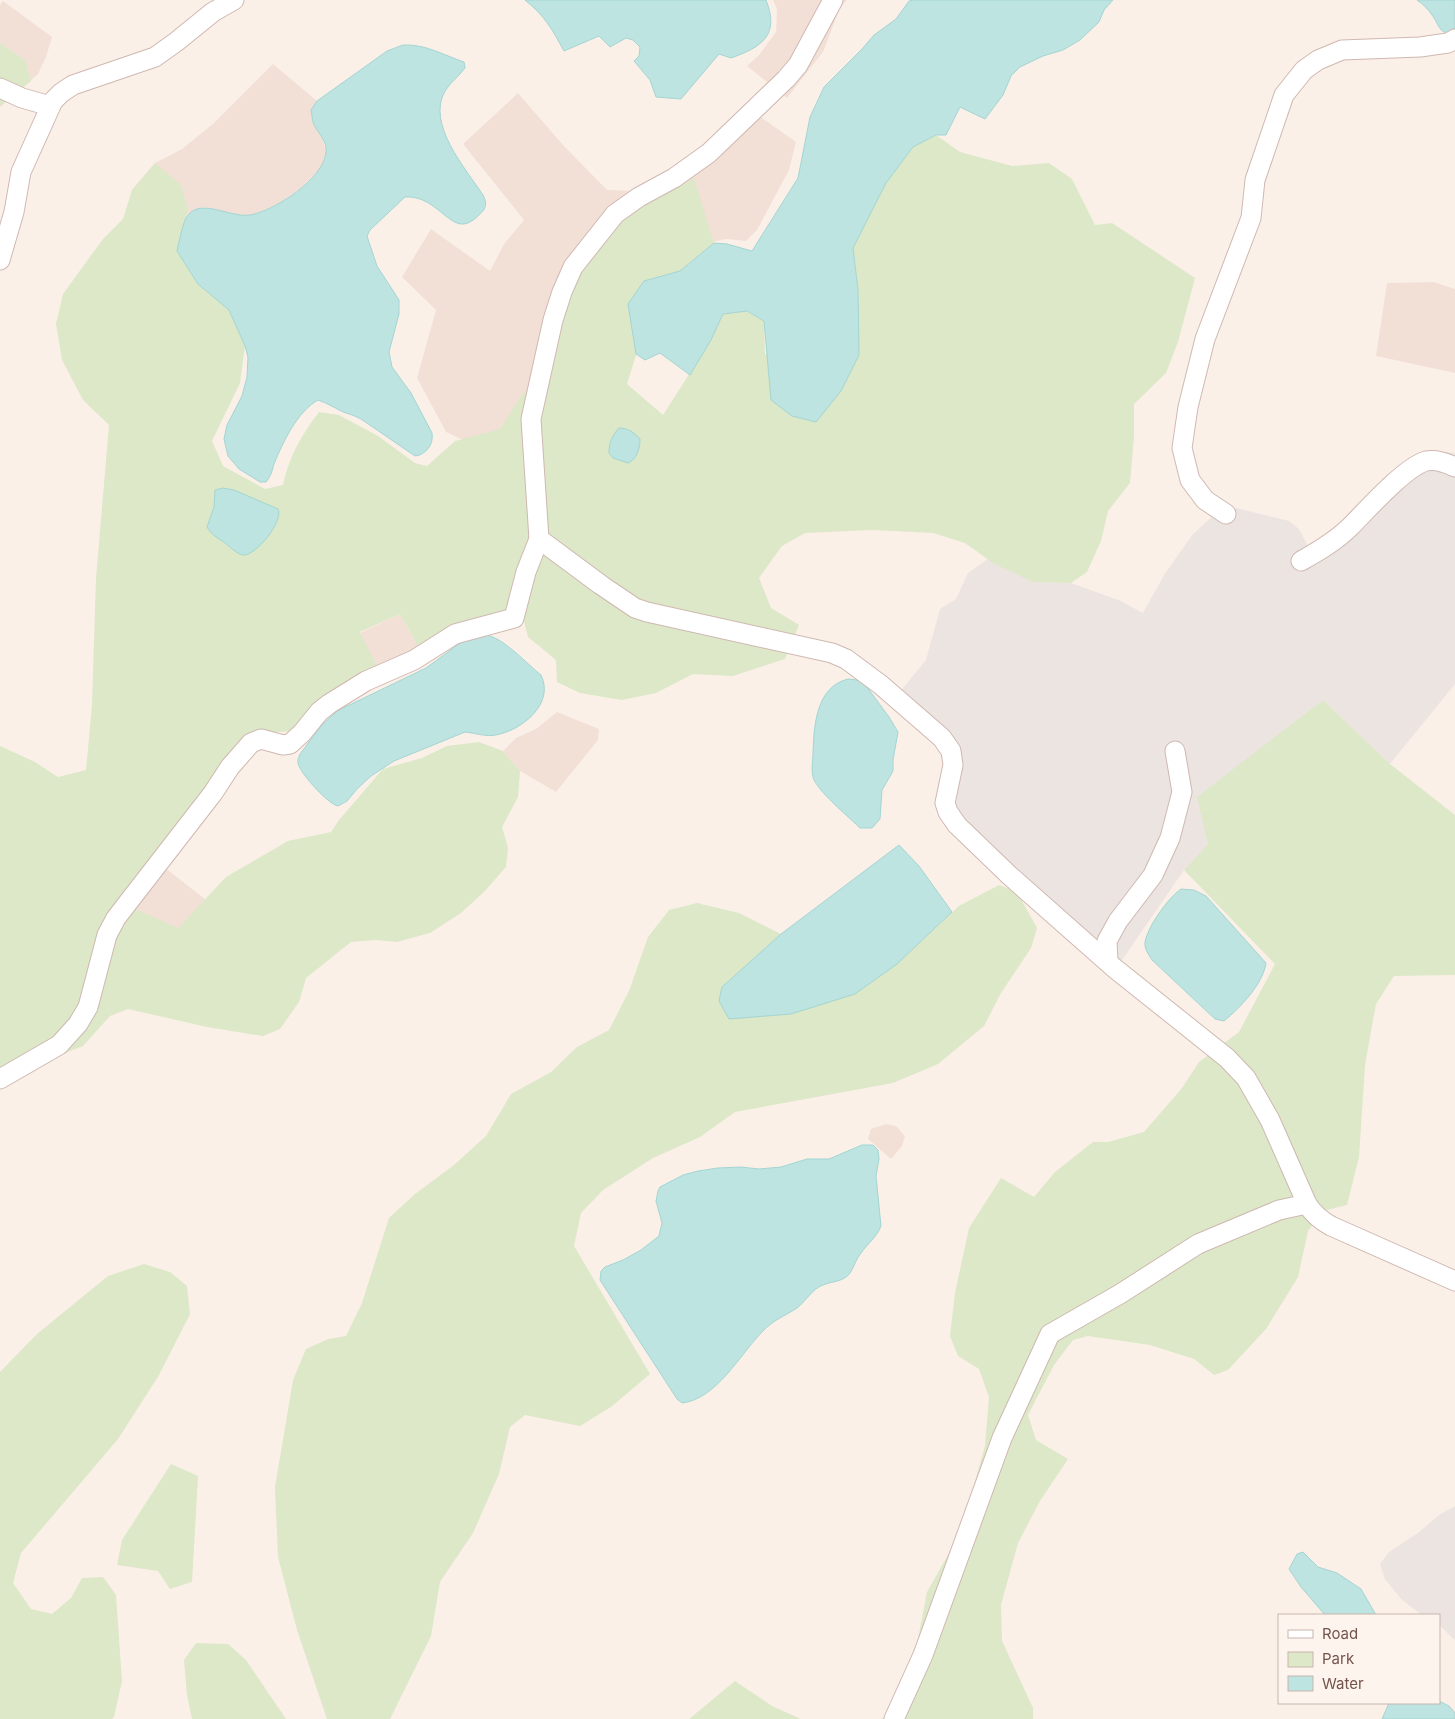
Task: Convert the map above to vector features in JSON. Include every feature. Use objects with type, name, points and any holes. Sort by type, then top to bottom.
[{"type":"street","points":[[0,260],[14,212],[21,172],[50,106],[60,93],[73,85],[155,57],[213,12],[234,0]]},
{"type":"street","points":[[0,1079],[59,1045],[78,1024],[88,1007],[106,935],[116,918],[213,793],[230,767],[251,743],[261,740],[284,745],[290,744],[302,734],[319,712],[366,681],[414,660],[455,634],[514,618],[526,572],[539,539],[531,419],[553,320],[573,267],[615,214],[639,197],[674,178],[709,153],[786,79],[798,65],[833,0]]},
{"type":"street","points":[[1226,514],[1206,500],[1190,480],[1182,448],[1188,407],[1205,339],[1251,218],[1255,180],[1284,95],[1304,70],[1318,60],[1342,50],[1420,47],[1448,43],[1455,39]]},
{"type":"street","points":[[0,88],[22,98],[50,106]]},
{"type":"street","points":[[1301,561],[1325,548],[1410,470],[1425,461],[1433,460],[1455,467]]},
{"type":"street","points":[[539,539],[601,585],[636,608],[832,653],[846,659],[859,668],[942,738],[952,751],[954,765],[945,802],[948,812],[957,825],[1108,962],[1227,1058],[1246,1078],[1270,1120],[1307,1204],[1320,1219],[1331,1226],[1455,1281]]},
{"type":"street","points":[[1108,962],[1107,941],[1118,921],[1153,875],[1170,838],[1182,792],[1175,751]]},
{"type":"street","points":[[894,1719],[923,1655],[1002,1438],[1050,1334],[1120,1294],[1198,1244],[1279,1210],[1307,1204]]},
{"type":"shaded area","points":[[773,0],[847,0],[840,8],[823,52],[787,98],[747,66],[759,55],[776,32],[777,9]]},
{"type":"shaded area","points":[[3,1],[52,37],[38,74],[0,107],[0,5]]},
{"type":"shaded area","points":[[273,64],[317,101],[311,110],[313,123],[322,137],[326,152],[321,168],[302,187],[280,203],[265,210],[251,215],[239,216],[205,207],[194,210],[187,215],[132,190],[155,163],[182,149],[214,123]]},
{"type":"shaded area","points":[[518,93],[563,145],[607,190],[636,191],[661,226],[635,257],[597,227],[543,329],[573,348],[491,453],[446,432],[417,378],[436,310],[402,277],[431,229],[490,271],[504,244],[524,220],[463,144]]},
{"type":"shaded area","points":[[755,113],[796,142],[789,170],[757,230],[746,241],[726,239],[699,245],[676,182]]},
{"type":"shaded area","points":[[1434,282],[1455,289],[1455,373],[1376,356],[1387,283]]},
{"type":"shaded area","points":[[1429,452],[1455,453],[1455,684],[1390,764],[1323,700],[1208,844],[1184,870],[1120,963],[962,821],[952,806],[959,754],[956,742],[950,734],[899,693],[926,660],[940,609],[956,599],[968,573],[988,559],[1033,582],[1071,583],[1121,601],[1143,613],[1164,575],[1193,534],[1215,514],[1232,507],[1289,521],[1299,529],[1309,548],[1330,538]]},
{"type":"shaded area","points":[[400,614],[420,650],[379,670],[360,633]]},
{"type":"shaded area","points":[[557,712],[599,729],[598,740],[556,792],[520,771],[503,751],[516,738],[536,729]]},
{"type":"shaded area","points":[[164,867],[215,907],[174,950],[125,916]]},
{"type":"shaded area","points":[[886,1124],[896,1126],[905,1136],[902,1146],[891,1159],[868,1139],[871,1129]]},
{"type":"shaded area","points":[[1455,1506],[1455,1640],[1440,1626],[1440,1614],[1421,1614],[1402,1600],[1385,1579],[1380,1564],[1389,1552],[1418,1533],[1439,1515]]},
{"type":"green space","points":[[0,43],[25,60],[31,81],[0,106]]},
{"type":"green space","points":[[936,135],[960,152],[1012,166],[1049,163],[1072,179],[1095,225],[1112,223],[1195,278],[1178,342],[1166,373],[1134,404],[1134,436],[1130,483],[1108,511],[1101,541],[1087,572],[1071,583],[1033,582],[993,563],[965,543],[933,533],[872,530],[805,533],[782,546],[759,578],[771,608],[799,625],[785,659],[733,676],[693,674],[656,693],[622,700],[580,693],[557,682],[556,660],[528,637],[523,617],[420,650],[400,614],[360,632],[379,670],[293,731],[263,733],[122,903],[178,928],[226,877],[288,841],[331,832],[383,769],[422,758],[447,746],[479,742],[503,751],[520,771],[518,797],[502,827],[508,848],[506,867],[484,892],[461,913],[430,933],[397,942],[376,940],[351,942],[306,978],[299,1002],[280,1029],[263,1036],[207,1027],[128,1009],[110,1016],[83,1046],[47,1060],[0,1071],[0,746],[35,762],[58,777],[86,770],[92,705],[96,578],[109,425],[83,400],[62,360],[56,324],[63,294],[103,239],[123,219],[132,190],[155,163],[181,185],[188,209],[177,251],[198,284],[229,310],[245,346],[240,383],[212,441],[223,466],[265,489],[283,485],[296,447],[319,412],[339,415],[378,436],[415,463],[427,466],[455,441],[500,429],[522,394],[554,365],[565,308],[589,257],[631,213],[694,178],[714,243],[680,271],[644,281],[633,332],[637,352],[627,384],[663,415],[711,340],[723,314],[747,311],[764,321],[765,355],[858,290],[853,248],[886,183],[913,147]]},
{"type":"green space","points":[[1323,700],[1390,764],[1455,815],[1455,975],[1394,976],[1376,1004],[1365,1065],[1359,1157],[1347,1205],[1323,1211],[1308,1231],[1298,1277],[1266,1329],[1228,1370],[1214,1375],[1194,1359],[1150,1345],[1088,1336],[1073,1340],[1054,1365],[1028,1415],[1036,1440],[1068,1459],[1040,1501],[1018,1543],[1001,1605],[1002,1641],[1033,1708],[1033,1719],[881,1719],[888,1715],[918,1639],[927,1592],[949,1553],[968,1506],[985,1446],[989,1397],[979,1369],[958,1356],[950,1336],[955,1293],[969,1228],[1001,1178],[1034,1197],[1055,1172],[1093,1142],[1108,1142],[1144,1132],[1182,1088],[1199,1062],[1239,1032],[1275,964],[1184,870],[1208,844],[1197,797]]},
{"type":"green space","points":[[999,885],[1017,892],[1037,928],[1031,948],[1001,993],[984,1026],[938,1064],[893,1083],[735,1112],[700,1137],[653,1158],[603,1190],[581,1213],[574,1246],[650,1374],[611,1407],[580,1426],[525,1415],[510,1427],[499,1474],[473,1533],[440,1582],[431,1636],[390,1719],[327,1719],[297,1630],[278,1557],[275,1487],[293,1380],[306,1349],[328,1339],[346,1336],[362,1303],[389,1218],[415,1194],[454,1165],[486,1136],[511,1094],[551,1072],[577,1047],[609,1030],[629,991],[648,937],[669,910],[697,903],[739,913],[781,934],[722,987],[897,964],[959,906]]},
{"type":"green space","points":[[144,1264],[170,1272],[187,1286],[190,1314],[159,1375],[118,1439],[21,1553],[13,1583],[31,1609],[52,1614],[71,1598],[82,1578],[103,1577],[116,1595],[122,1681],[114,1717],[112,1719],[0,1719],[0,1372],[37,1334],[108,1276]]},
{"type":"green space","points":[[171,1464],[198,1476],[192,1582],[170,1589],[158,1571],[117,1565],[122,1540]]},
{"type":"green space","points":[[196,1643],[228,1644],[246,1660],[286,1719],[192,1719],[187,1695],[184,1660]]},
{"type":"green space","points":[[735,1681],[772,1706],[801,1719],[689,1719]]},
{"type":"water","points":[[525,0],[766,0],[771,22],[765,38],[752,49],[731,58],[719,54],[681,99],[656,97],[650,80],[634,61],[639,56],[640,47],[633,40],[626,38],[610,47],[599,36],[564,51],[548,23]]},
{"type":"water","points":[[1113,0],[1104,10],[1099,22],[1080,40],[1063,50],[1043,56],[1020,67],[1011,76],[1003,95],[985,119],[960,107],[946,135],[936,135],[913,147],[886,183],[853,248],[858,290],[859,355],[841,391],[816,422],[792,416],[771,400],[764,321],[747,311],[723,314],[711,340],[690,375],[660,353],[645,360],[636,354],[628,304],[644,281],[680,271],[714,243],[727,244],[752,251],[798,178],[810,117],[824,87],[874,35],[896,19],[909,1]]},
{"type":"water","points":[[1417,0],[1455,0],[1455,28],[1446,32],[1440,29],[1429,11]]},
{"type":"water","points":[[403,45],[427,48],[464,62],[465,68],[445,91],[440,104],[441,118],[444,132],[451,146],[483,195],[486,203],[484,210],[477,217],[463,224],[451,220],[424,201],[405,197],[370,230],[367,236],[377,266],[399,300],[399,314],[389,352],[392,367],[411,393],[432,433],[432,441],[423,454],[415,456],[356,416],[318,400],[310,405],[297,420],[282,446],[269,478],[266,482],[260,482],[239,469],[228,456],[224,439],[227,425],[242,396],[247,377],[248,357],[245,346],[229,310],[198,284],[177,251],[183,226],[188,215],[194,210],[201,208],[242,215],[260,212],[284,200],[307,183],[317,173],[326,152],[324,141],[312,119],[311,110],[317,101],[387,51]]},
{"type":"water","points":[[619,428],[631,431],[640,439],[634,459],[628,463],[613,458],[609,453],[611,439]]},
{"type":"water","points":[[223,488],[234,490],[278,509],[277,521],[268,537],[248,554],[243,555],[236,552],[214,536],[207,527],[214,507],[215,490]]},
{"type":"water","points":[[484,635],[491,636],[506,645],[541,675],[544,696],[534,714],[516,728],[506,732],[496,735],[484,735],[465,732],[394,761],[371,776],[347,801],[338,806],[328,800],[310,783],[299,766],[300,754],[321,726],[337,711],[426,668],[463,641]]},
{"type":"water","points":[[848,679],[864,683],[898,732],[893,771],[882,790],[880,819],[872,828],[860,828],[826,796],[815,782],[812,774],[814,731],[819,709],[829,690],[837,683]]},
{"type":"water","points":[[899,845],[919,866],[952,912],[897,964],[855,994],[791,1014],[729,1019],[719,1001],[722,987],[781,934]]},
{"type":"water","points":[[1181,889],[1194,890],[1206,896],[1266,963],[1256,987],[1244,1002],[1224,1021],[1215,1019],[1152,960],[1146,949],[1147,935],[1154,921],[1170,899]]},
{"type":"water","points":[[862,1145],[873,1145],[878,1150],[879,1159],[876,1176],[881,1226],[875,1237],[859,1255],[850,1273],[841,1280],[826,1284],[812,1292],[797,1308],[763,1331],[717,1385],[695,1400],[682,1403],[677,1399],[600,1280],[601,1271],[605,1267],[641,1250],[659,1236],[662,1223],[656,1201],[658,1191],[660,1187],[683,1175],[718,1168],[741,1167],[759,1169],[781,1167],[807,1159],[829,1159]]},
{"type":"water","points":[[1303,1552],[1318,1567],[1337,1573],[1361,1589],[1375,1614],[1324,1614],[1301,1587],[1289,1569],[1297,1554]]},
{"type":"water","points":[[1440,1702],[1449,1706],[1455,1713],[1455,1719],[1382,1719],[1389,1704],[1440,1704]]}]
